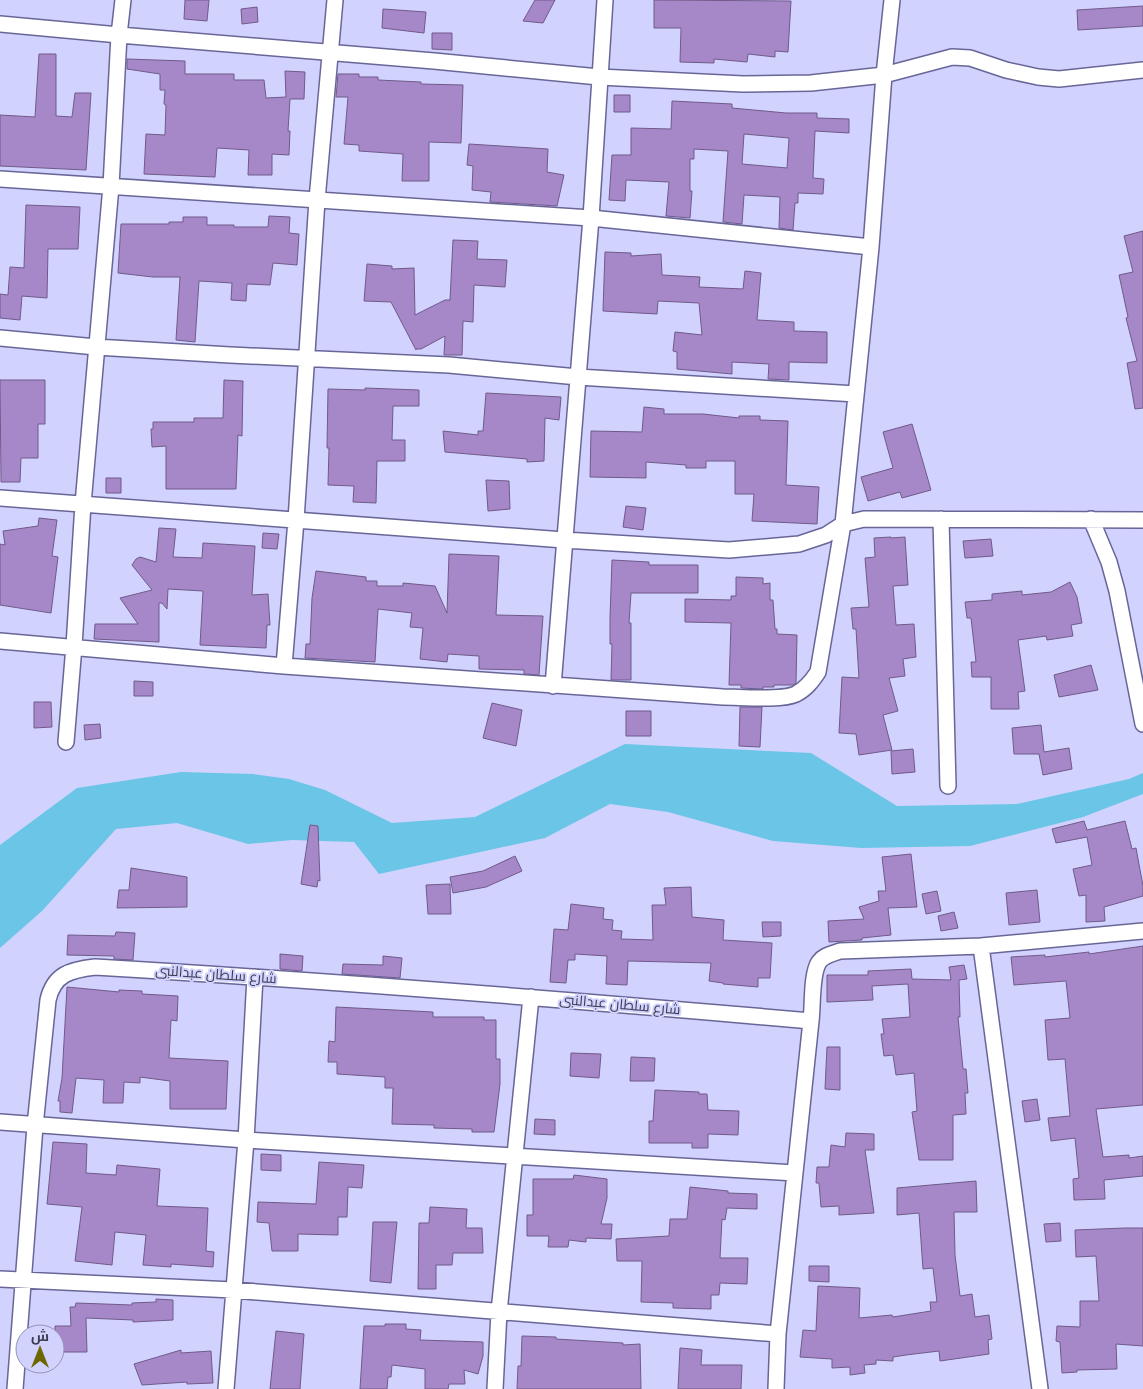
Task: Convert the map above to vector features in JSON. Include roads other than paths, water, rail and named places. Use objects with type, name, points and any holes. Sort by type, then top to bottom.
[{"type":"street","points":[[66,742],[123,0]]},
{"type":"street","points":[[284,666],[296,520],[317,200],[335,0]]},
{"type":"street","points":[[553,686],[591,218],[605,0]]},
{"type":"street","points":[[0,641],[74,646],[284,666],[722,697],[779,697],[795,694],[808,686],[818,672],[843,524],[871,247],[884,75],[892,0]]},
{"type":"street","points":[[0,24],[599,77],[762,84],[811,83],[884,75],[952,56],[960,56],[1006,70],[1059,79],[1143,70]]},
{"type":"street","points":[[0,180],[591,218],[871,247]]},
{"type":"street","points":[[0,338],[96,347],[449,365],[578,377],[856,394]]},
{"type":"street","points":[[0,498],[564,540],[729,550],[799,544],[826,535],[843,524],[864,519],[1143,520]]},
{"type":"street","points":[[942,519],[948,786]]},
{"type":"street","points":[[1091,519],[1110,562],[1118,591],[1143,724]]},
{"type":"street","points":[[776,1389],[778,1334],[812,1021],[815,973],[818,964],[829,954],[840,952],[981,946],[1143,931]]},
{"type":"street","points":[[981,946],[1040,1389]]},
{"type":"street","name":"شارع سلطان عبدالنبى","points":[[35,1126],[50,992],[61,976],[76,969],[95,967],[255,976],[812,1021]]},
{"type":"street","points":[[226,1389],[246,1140],[255,976]]},
{"type":"street","points":[[495,1389],[499,1312],[531,997]]},
{"type":"street","points":[[0,1122],[246,1140],[795,1173]]},
{"type":"street","points":[[15,1389],[35,1126]]},
{"type":"street","points":[[0,1279],[233,1290],[778,1334]]},
{"type":"water","points":[[625,744],[811,753],[897,806],[1017,804],[1129,779],[1143,773],[1143,794],[1083,817],[970,846],[861,848],[773,841],[668,812],[610,804],[545,838],[379,874],[354,842],[292,840],[248,844],[177,823],[116,829],[42,911],[0,948],[0,845],[77,788],[181,772],[253,774],[289,779],[325,790],[392,823],[475,817]]}]
